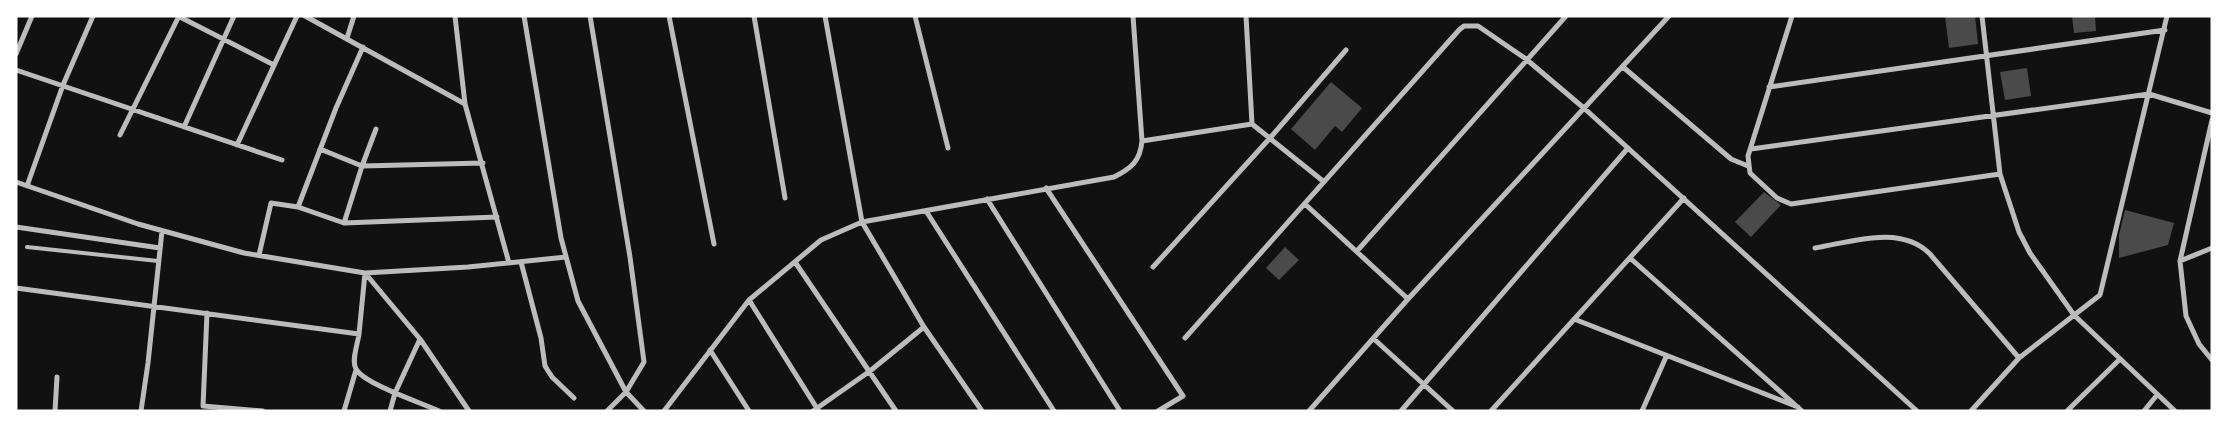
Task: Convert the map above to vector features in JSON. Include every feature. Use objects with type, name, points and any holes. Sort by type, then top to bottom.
[{"type":"street","points":[[16,54],[32,16]]},
{"type":"street","points":[[27,186],[63,86],[93,16]]},
{"type":"street","points":[[120,135],[179,16],[274,65]]},
{"type":"street","points":[[184,127],[234,16]]},
{"type":"street","points":[[238,145],[297,16]]},
{"type":"street","points":[[305,16],[465,104]]},
{"type":"street","points":[[346,38],[354,16]]},
{"type":"street","points":[[455,16],[465,104],[483,163],[509,263]]},
{"type":"street","points":[[524,16],[566,257],[578,301],[626,392],[644,411]]},
{"type":"street","points":[[590,16],[630,257],[644,362],[626,392],[607,411]]},
{"type":"street","points":[[669,16],[714,244]]},
{"type":"street","points":[[754,16],[785,198]]},
{"type":"street","points":[[825,16],[862,222],[924,327],[982,411]]},
{"type":"street","points":[[915,16],[948,148]]},
{"type":"street","points":[[664,411],[749,300],[821,240],[862,222],[1114,177],[1135,165],[1141,156],[1142,141],[1133,16]]},
{"type":"street","points":[[1246,16],[1252,124]]},
{"type":"street","points":[[1357,252],[1566,16]]},
{"type":"street","points":[[1309,411],[1408,299],[1669,16]]},
{"type":"street","points":[[1792,16],[1751,150],[1748,166],[1754,179],[1777,198],[1791,204],[2000,174]]},
{"type":"street","points":[[1982,16],[2000,174],[2019,232],[2030,253],[2074,315],[2175,411]]},
{"type":"street","points":[[1971,411],[2019,358],[2100,295],[2167,16]]},
{"type":"street","points":[[1185,338],[1464,26],[1478,26],[1526,59],[1585,109],[1917,411]]},
{"type":"street","points":[[1770,88],[2165,30]]},
{"type":"street","points":[[298,207],[363,47]]},
{"type":"street","points":[[1153,267],[1270,138],[1346,50]]},
{"type":"street","points":[[1623,67],[1731,159],[1748,166]]},
{"type":"street","points":[[16,70],[282,160]]},
{"type":"street","points":[[1751,150],[2149,94],[2212,113]]},
{"type":"street","points":[[2212,120],[2180,261],[2186,316],[2199,344],[2212,360]]},
{"type":"street","points":[[1142,141],[1252,124],[1324,181]]},
{"type":"street","points":[[344,223],[376,129]]},
{"type":"street","points":[[1401,411],[1628,148]]},
{"type":"street","points":[[320,149],[362,166],[483,163]]},
{"type":"street","points":[[16,182],[162,231],[259,255],[365,273],[468,268],[566,257]]},
{"type":"street","points":[[1046,188],[1183,396],[1158,411]]},
{"type":"street","points":[[1491,411],[1684,198]]},
{"type":"street","points":[[987,200],[1120,411]]},
{"type":"street","points":[[259,255],[271,203],[298,207],[344,223],[497,217]]},
{"type":"street","points":[[1305,204],[1408,299]]},
{"type":"street","points":[[926,210],[1054,411]]},
{"type":"street","points":[[16,227],[160,248]]},
{"type":"street","points":[[141,411],[162,231]]},
{"type":"street","points":[[1815,248],[1898,237],[1913,240],[1930,254],[2019,358]]},
{"type":"street","points":[[2180,261],[2212,248]]},
{"type":"street","points":[[1630,258],[1800,409]]},
{"type":"street","points":[[521,262],[541,338],[545,366],[552,377],[574,398]]},
{"type":"street","points":[[795,262],[896,411]]},
{"type":"street","points":[[344,411],[356,370],[354,364],[365,273]]},
{"type":"street","points":[[365,273],[420,339],[469,411]]},
{"type":"street","points":[[16,288],[359,334]]},
{"type":"street","points":[[749,300],[816,410],[870,371],[924,327]]},
{"type":"street","points":[[207,313],[202,408],[262,411]]},
{"type":"street","points":[[1574,319],[1800,409]]},
{"type":"street","points":[[390,411],[395,393],[420,339]]},
{"type":"street","points":[[1374,339],[1453,411]]},
{"type":"street","points":[[710,350],[749,411]]},
{"type":"street","points":[[1642,411],[1666,357]]},
{"type":"street","points":[[2067,411],[2120,359]]},
{"type":"street","points":[[356,370],[395,393],[439,411]]},
{"type":"street","points":[[55,411],[57,377]]},
{"type":"street","points":[[2144,411],[2157,395]]},
{"type":"lane","points":[[26,247],[158,261]]},
{"type":"building","points":[[1945,16],[1975,16],[1978,44],[1949,48]]},
{"type":"building","points":[[2072,16],[2095,16],[2096,31],[2074,33]]},
{"type":"building","points":[[2027,68],[2031,96],[2005,100],[2000,72]]},
{"type":"building","points":[[1331,82],[1362,108],[1342,132],[1335,126],[1315,150],[1291,129]]},
{"type":"building","points":[[1764,192],[1781,205],[1751,237],[1735,222]]},
{"type":"building","points":[[2125,210],[2174,223],[2168,245],[2119,258],[2119,235]]},
{"type":"building","points":[[1285,247],[1299,260],[1279,280],[1266,268]]}]
